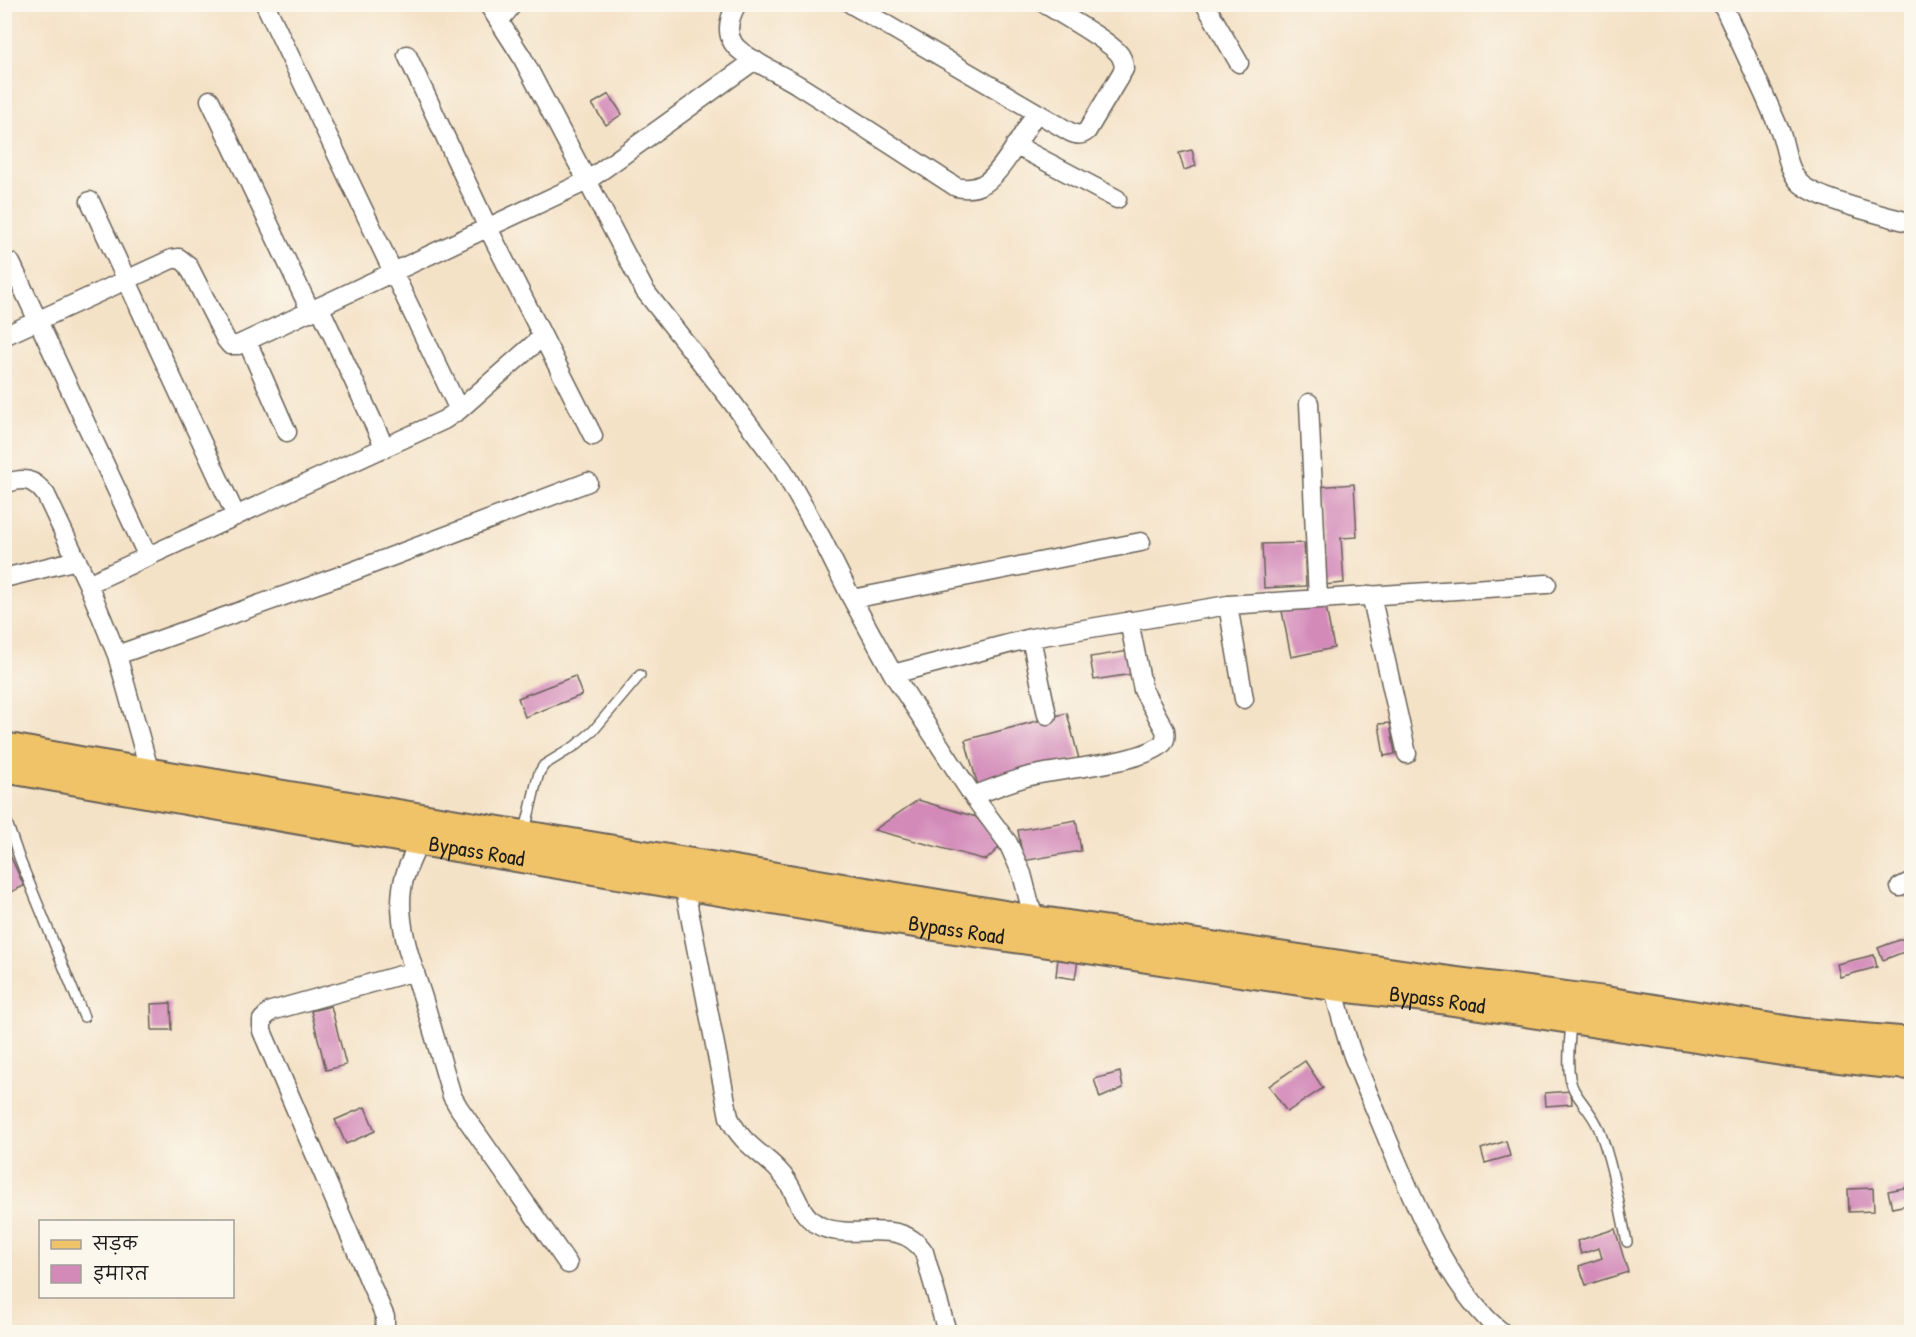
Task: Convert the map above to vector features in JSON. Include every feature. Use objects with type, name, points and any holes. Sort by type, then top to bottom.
[{"type":"main road","name":"Bypass Road","points":[[4,747],[1034,920],[1450,981],[1605,1001],[1803,1033],[1911,1041]]},
{"type":"main road","name":"Bypass Road","points":[[4,768],[420,841],[881,918],[1333,986],[1571,1018],[1782,1051],[1911,1065]]},
{"type":"street","points":[[265,4],[459,410]]},
{"type":"street","points":[[489,4],[522,57],[645,291],[783,470],[893,674],[973,796],[1008,843],[1022,874],[1034,920]]},
{"type":"street","points":[[500,20],[513,4]]},
{"type":"street","points":[[737,4],[728,24],[732,42],[740,51],[956,186],[967,189],[984,184],[994,177],[1036,112]]},
{"type":"street","points":[[851,4],[1070,132],[1077,135],[1082,134],[1087,131],[1124,69],[1121,57],[1113,48],[1045,4]]},
{"type":"street","points":[[1205,4],[1239,63]]},
{"type":"street","points":[[1722,4],[1781,133],[1793,173],[1799,183],[1809,190],[1837,201],[1911,223]]},
{"type":"street","points":[[407,55],[542,337],[593,436]]},
{"type":"street","points":[[4,336],[172,259],[180,258],[188,265],[230,345],[238,345],[587,181],[755,60]]},
{"type":"street","points":[[210,100],[385,448]]},
{"type":"street","points":[[1015,145],[1117,199]]},
{"type":"street","points":[[90,201],[236,516]]},
{"type":"street","points":[[11,263],[148,557]]},
{"type":"street","points":[[88,584],[444,420],[459,410],[542,337]]},
{"type":"street","points":[[247,341],[287,432]]},
{"type":"street","points":[[1309,403],[1318,599]]},
{"type":"street","points":[[4,484],[26,480],[39,486],[46,495],[88,584],[117,655],[150,773]]},
{"type":"street","points":[[117,655],[351,572],[588,482]]},
{"type":"street","points":[[852,599],[1141,542]]},
{"type":"street","points":[[4,578],[77,560]]},
{"type":"street","points":[[893,674],[1031,638],[1228,605],[1547,584]]},
{"type":"street","points":[[1371,595],[1407,754]]},
{"type":"street","points":[[1228,605],[1244,699]]},
{"type":"street","points":[[973,796],[1026,777],[1131,758],[1163,743],[1166,737],[1165,730],[1143,690],[1129,621]]},
{"type":"street","points":[[1031,638],[1047,715]]},
{"type":"street","points":[[420,841],[407,869],[402,887],[403,925],[452,1096],[568,1264]]},
{"type":"street","points":[[684,885],[729,1117],[734,1130],[782,1174],[790,1185],[800,1208],[821,1226],[848,1233],[896,1232],[907,1235],[917,1242],[924,1252],[947,1332]]},
{"type":"street","points":[[382,1332],[386,1324],[385,1317],[261,1025],[262,1020],[271,1011],[415,971]]},
{"type":"street","points":[[1333,986],[1353,1056],[1430,1234],[1470,1299],[1502,1332]]},
{"type":"lane","points":[[524,836],[536,784],[544,765],[575,746],[593,731],[640,675]]},
{"type":"lane","points":[[4,814],[84,1017]]},
{"type":"lane","points":[[1571,1018],[1569,1075],[1572,1086],[1600,1130],[1612,1172],[1627,1242]]},
{"type":"building","points":[[609,94],[622,114],[606,125],[592,104]]},
{"type":"building","points":[[1192,150],[1196,166],[1184,170],[1179,153]]},
{"type":"building","points":[[1354,484],[1357,537],[1341,538],[1344,583],[1324,585],[1317,487]]},
{"type":"building","points":[[1304,543],[1306,586],[1264,588],[1262,544]]},
{"type":"building","points":[[1325,602],[1334,648],[1291,657],[1282,611]]},
{"type":"building","points":[[1129,651],[1132,674],[1094,680],[1090,657]]},
{"type":"building","points":[[575,676],[582,695],[525,717],[518,698]]},
{"type":"building","points":[[1067,713],[1079,759],[978,786],[965,740]]},
{"type":"building","points":[[1390,723],[1395,754],[1384,756],[1379,724]]},
{"type":"building","points":[[918,800],[976,817],[1001,846],[986,860],[874,830]]},
{"type":"building","points":[[1076,820],[1081,851],[1023,861],[1018,830]]},
{"type":"building","points":[[6,847],[24,886],[4,895],[4,848]]},
{"type":"building","points":[[1912,935],[1912,949],[1883,960],[1878,948]]},
{"type":"building","points":[[1874,955],[1877,967],[1840,977],[1837,964]]},
{"type":"building","points":[[1058,958],[1078,960],[1075,979],[1056,976]]},
{"type":"building","points":[[171,1003],[172,1030],[152,1030],[151,1004]]},
{"type":"building","points":[[331,1006],[346,1065],[326,1070],[311,1011]]},
{"type":"building","points":[[1305,1061],[1323,1088],[1287,1112],[1269,1086]]},
{"type":"building","points":[[1120,1072],[1123,1088],[1100,1098],[1094,1079]]},
{"type":"building","points":[[1571,1091],[1572,1104],[1546,1106],[1545,1093]]},
{"type":"building","points":[[365,1107],[375,1131],[346,1144],[335,1120]]},
{"type":"building","points":[[1506,1141],[1510,1156],[1485,1163],[1481,1149]]},
{"type":"building","points":[[1909,1187],[1912,1204],[1892,1208],[1888,1191]]},
{"type":"building","points":[[1873,1188],[1874,1211],[1849,1212],[1848,1189]]},
{"type":"building","points":[[1615,1229],[1628,1272],[1586,1285],[1579,1266],[1602,1258],[1599,1248],[1581,1254],[1577,1241]]}]
